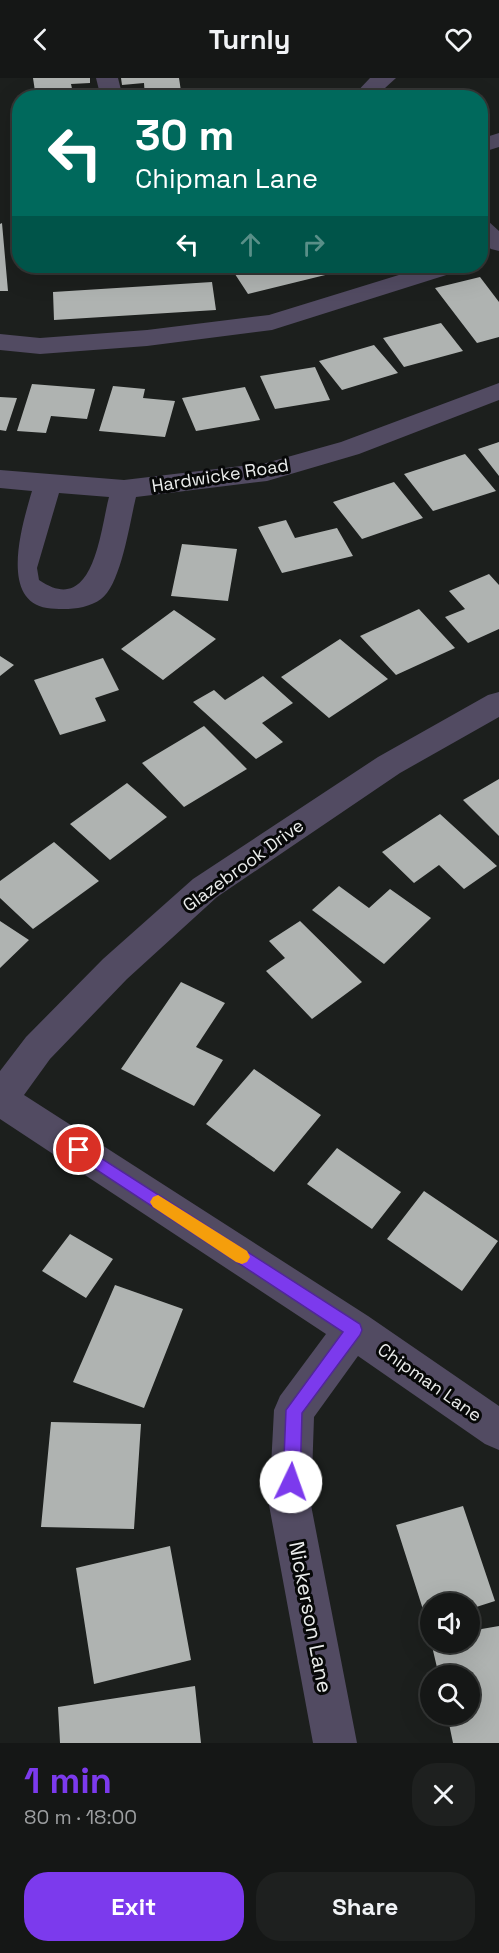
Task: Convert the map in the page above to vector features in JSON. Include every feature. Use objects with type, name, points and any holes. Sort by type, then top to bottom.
[{"type":"street","points":[[369,90],[386,78]]},
{"type":"street","points":[[488,234],[499,244]]},
{"type":"street","points":[[0,342],[40,346],[111,341],[272,322],[429,273]]},
{"type":"street","name":"Hardwicke Road","points":[[0,479],[124,489],[267,471],[350,448],[499,392]]},
{"type":"street","points":[[48,483],[23,568],[26,585],[43,597],[68,600],[91,591],[103,575],[124,489]]},
{"type":"street","name":"Glazebrook Drive","points":[[0,1099],[38,1048],[115,969],[205,888],[388,765],[499,703]]},
{"type":"street","name":"Chipman Lane","points":[[0,1099],[354,1330],[499,1430]]},
{"type":"street","name":"Nickerson Lane","points":[[335,1743],[290,1505],[294,1410],[354,1330]]},
{"type":"building","points":[[33,78],[90,78],[90,83],[71,84],[72,90],[35,90]]},
{"type":"building","points":[[121,78],[179,78],[181,90],[144,90],[144,83],[122,85]]},
{"type":"building","points":[[2,223],[8,291],[0,291],[0,224]]},
{"type":"building","points":[[234,273],[334,273],[248,294]]},
{"type":"building","points":[[480,277],[499,302],[499,337],[477,343],[435,288]]},
{"type":"building","points":[[212,282],[216,310],[54,320],[53,292]]},
{"type":"building","points":[[441,323],[463,351],[404,367],[383,338]]},
{"type":"building","points":[[374,345],[398,373],[342,390],[319,361]]},
{"type":"building","points":[[315,367],[330,400],[275,409],[260,376]]},
{"type":"building","points":[[32,384],[95,389],[87,419],[51,416],[46,433],[17,431]]},
{"type":"building","points":[[113,386],[145,389],[143,398],[175,401],[165,437],[99,431]]},
{"type":"building","points":[[245,387],[260,420],[196,431],[182,398]]},
{"type":"building","points":[[0,397],[17,398],[6,431],[0,430]]},
{"type":"building","points":[[499,442],[499,476],[478,449]]},
{"type":"building","points":[[465,454],[496,491],[433,511],[404,474]]},
{"type":"building","points":[[394,482],[423,518],[362,539],[333,502]]},
{"type":"building","points":[[286,520],[295,538],[337,528],[353,556],[282,573],[258,527]]},
{"type":"building","points":[[182,544],[237,549],[228,601],[171,596]]},
{"type":"building","points":[[489,574],[499,585],[499,629],[468,643],[445,617],[465,609],[449,591]]},
{"type":"building","points":[[419,609],[455,648],[396,675],[360,636]]},
{"type":"building","points":[[174,610],[216,639],[163,680],[121,649]]},
{"type":"building","points":[[340,639],[388,679],[329,718],[281,677]]},
{"type":"building","points":[[0,656],[14,665],[0,676]]},
{"type":"building","points":[[103,658],[119,690],[95,698],[106,721],[60,735],[34,680]]},
{"type":"building","points":[[263,676],[293,703],[262,723],[283,742],[256,759],[193,702],[214,690],[225,700]]},
{"type":"building","points":[[204,726],[247,769],[184,807],[142,763]]},
{"type":"building","points":[[499,779],[499,836],[463,800]]},
{"type":"building","points":[[127,783],[167,817],[110,860],[70,824]]},
{"type":"building","points":[[440,814],[497,866],[464,889],[439,865],[414,883],[382,852]]},
{"type":"building","points":[[54,842],[99,881],[33,929],[0,898],[0,881]]},
{"type":"building","points":[[339,886],[369,908],[390,889],[431,918],[384,964],[312,910]]},
{"type":"building","points":[[0,921],[29,940],[0,968]]},
{"type":"building","points":[[300,921],[362,982],[312,1019],[266,971],[285,958],[269,941]]},
{"type":"building","points":[[181,982],[225,1003],[196,1047],[223,1060],[194,1106],[121,1069]]},
{"type":"building","points":[[254,1069],[321,1115],[274,1172],[206,1124]]},
{"type":"building","points":[[337,1148],[401,1192],[372,1229],[307,1184]]},
{"type":"building","points":[[424,1191],[498,1241],[462,1291],[387,1239]]},
{"type":"building","points":[[70,1234],[113,1259],[86,1298],[42,1271]]},
{"type":"building","points":[[115,1285],[183,1309],[144,1408],[73,1382]]},
{"type":"building","points":[[51,1422],[141,1424],[134,1529],[41,1527]]},
{"type":"building","points":[[463,1506],[495,1601],[480,1606],[480,1593],[420,1593],[420,1600],[396,1525]]},
{"type":"building","points":[[170,1546],[191,1660],[94,1684],[76,1568]]},
{"type":"building","points":[[499,1626],[499,1743],[453,1743],[449,1725],[480,1725],[480,1665],[436,1665],[434,1653],[480,1653],[480,1629]]},
{"type":"building","points":[[195,1686],[201,1743],[60,1743],[58,1707]]},
{"type":"slow traffic","points":[[158,1202],[242,1257]]},
{"type":"route","points":[[79,1150],[354,1330],[294,1410],[291,1482]]}]
